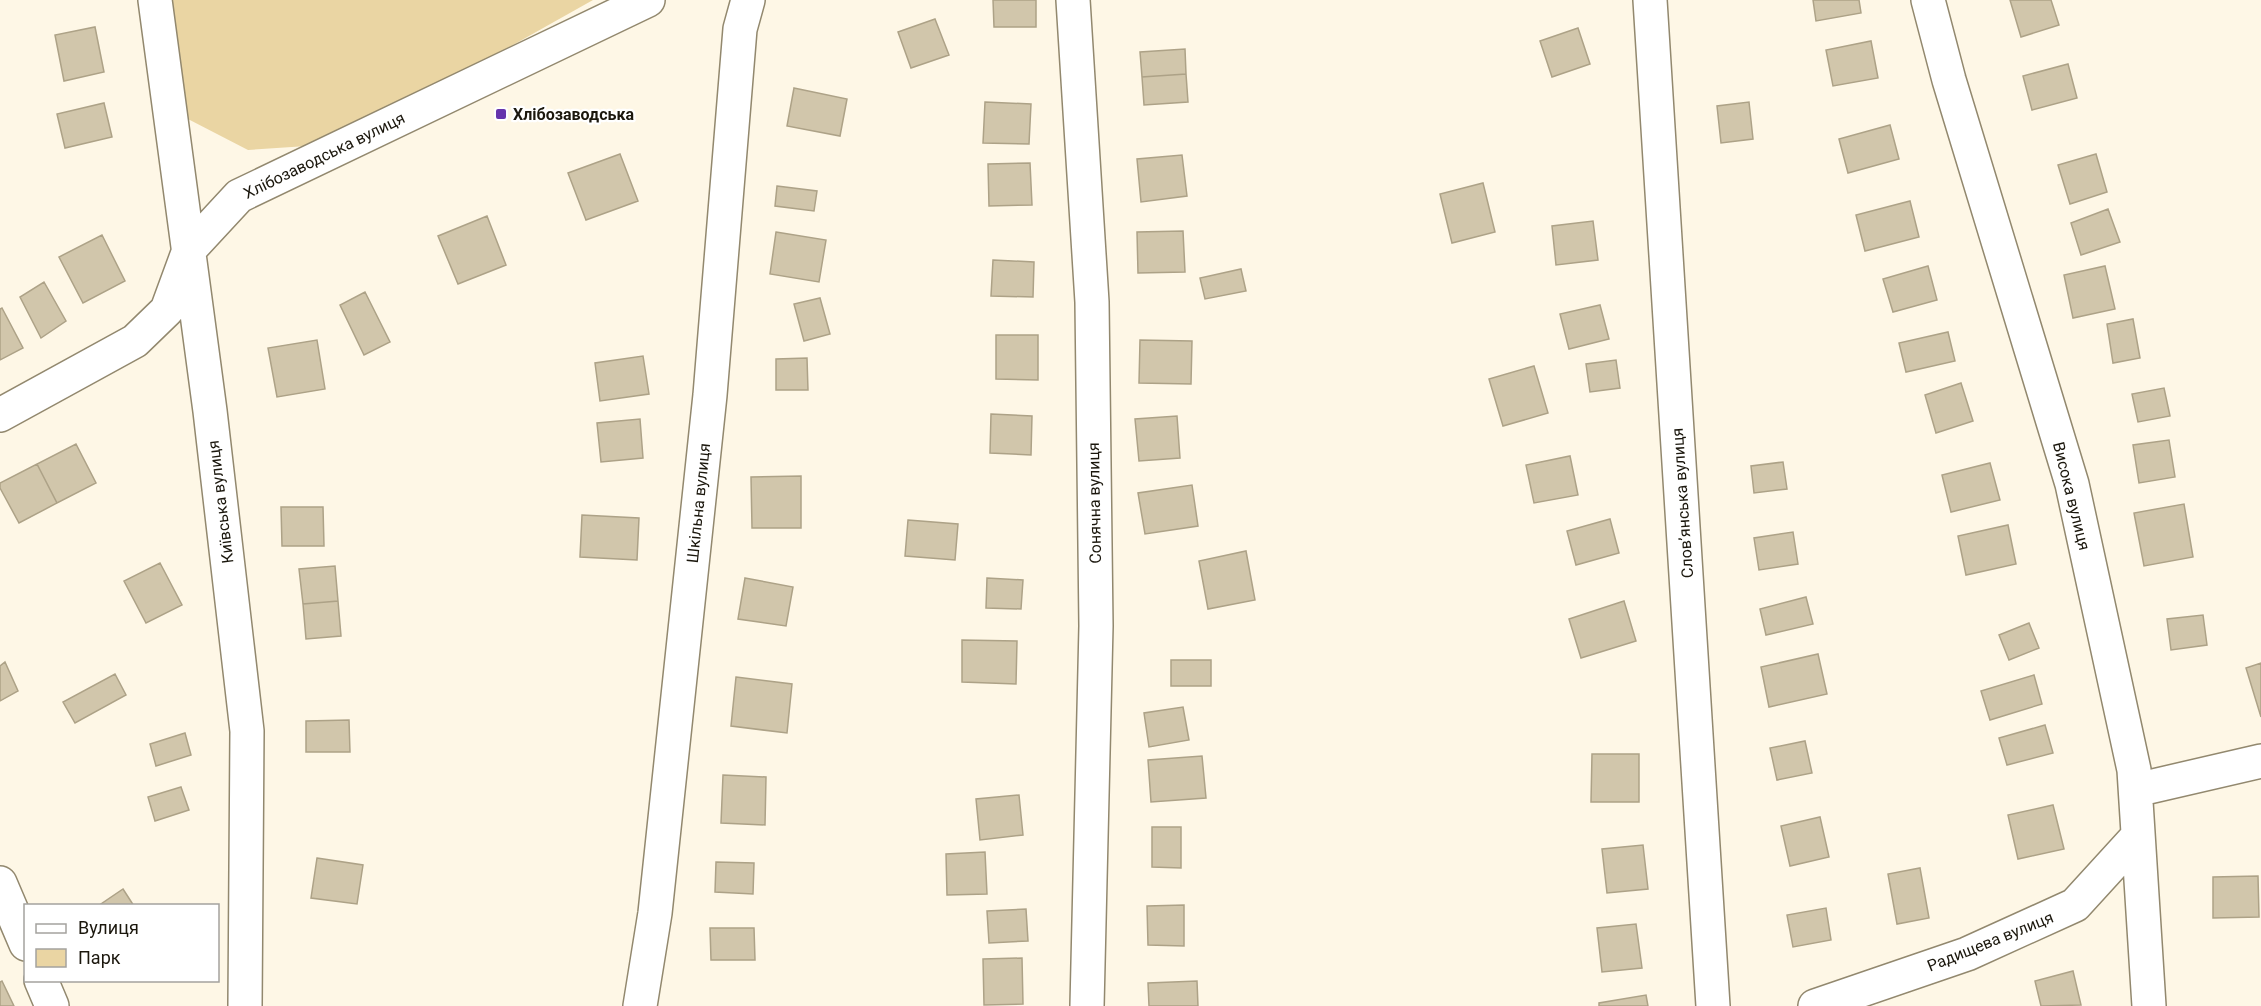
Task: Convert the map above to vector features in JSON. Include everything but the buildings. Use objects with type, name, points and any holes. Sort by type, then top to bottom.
[{"type":"street","name":"Київська вулиця","points":[[155,0],[189,250],[247,731],[245,1006]]},
{"type":"street","name":"Хлібозаводська вулиця","points":[[0,415],[135,342],[167,309],[189,250],[239,196],[648,0]]},
{"type":"street","name":"Шкільна вулиця","points":[[640,1006],[655,912],[664,830],[710,395],[740,29],[748,0]]},
{"type":"street","name":"Сонячна вулиця","points":[[1073,0],[1092,314],[1096,626],[1087,1006]]},
{"type":"street","name":"Слов’янська вулиця","points":[[1650,0],[1713,1006]]},
{"type":"street","name":"Висока вулиця","points":[[1928,0],[1949,80],[2072,484],[2134,770],[2149,1006]]},
{"type":"street","points":[[2136,790],[2261,761]]},
{"type":"street","name":"Радищева вулиця","points":[[1815,1006],[1967,954],[2074,906],[2138,836]]},
{"type":"street","points":[[0,883],[24,939]]},
{"type":"street","points":[[41,982],[52,1006]]},
{"type":"green space","points":[[171,0],[593,0],[431,91],[307,146],[248,150],[186,118]]},
{"type":"place","name":"Хлібозаводська","points":[[501,114]]}]
